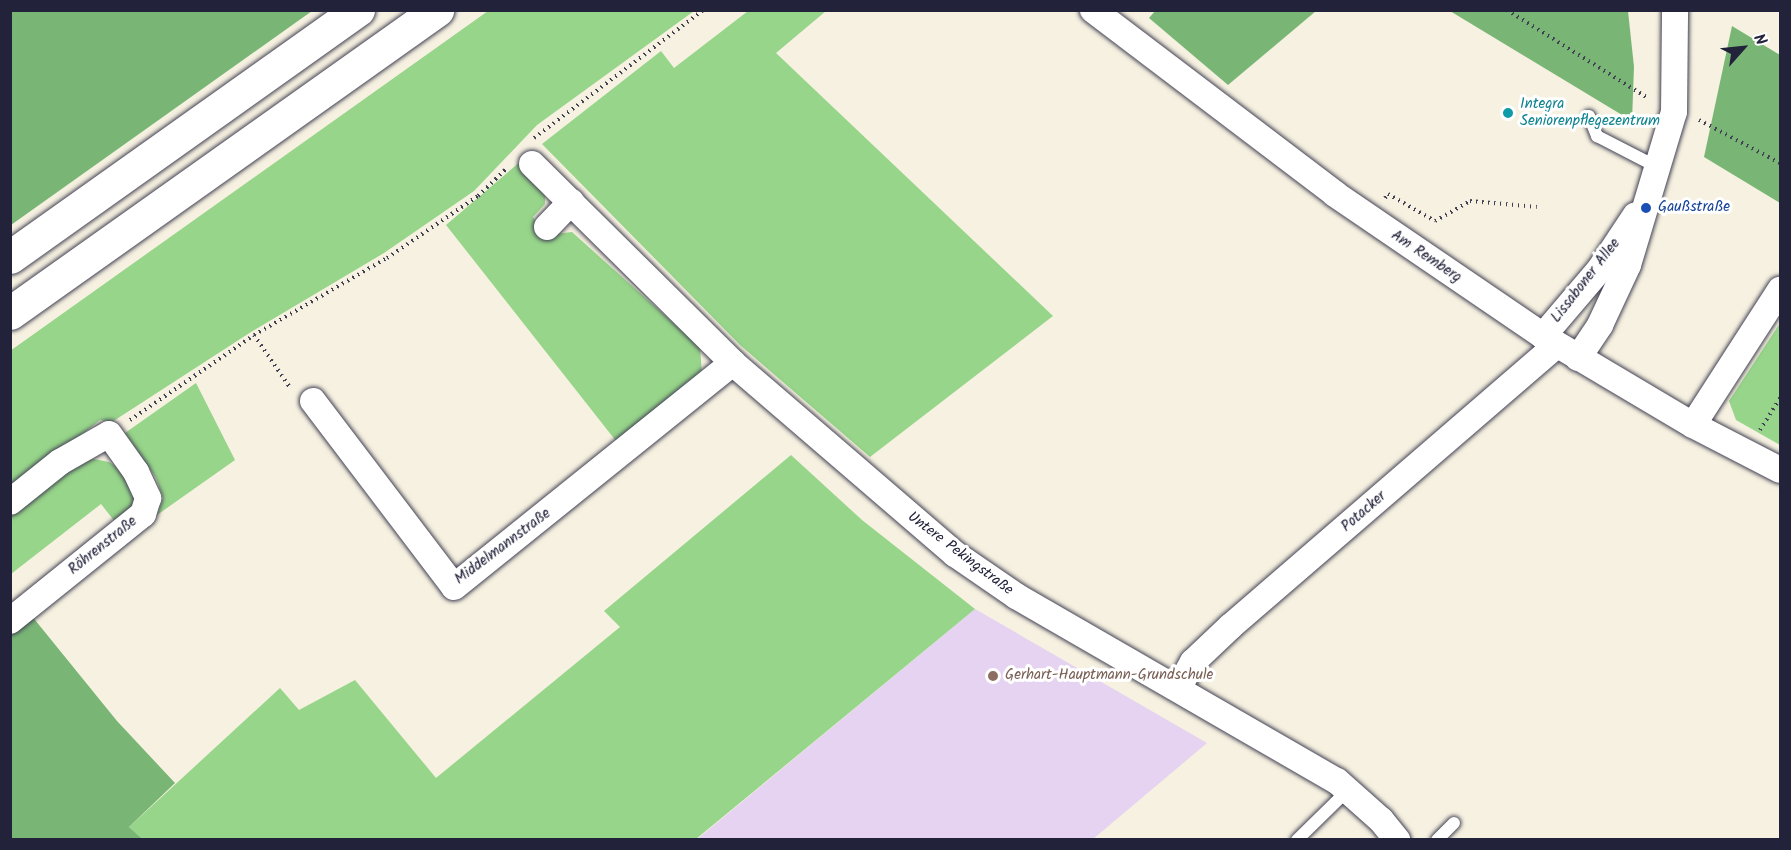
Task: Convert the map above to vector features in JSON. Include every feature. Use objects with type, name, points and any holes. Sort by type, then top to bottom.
[{"type":"highway","points":[[10,257],[358,10]]},
{"type":"highway","points":[[10,313],[436,10]]},
{"type":"street","name":"Am Remberg","points":[[1092,10],[1335,194],[1559,346],[1693,425],[1780,470]]},
{"type":"street","name":"Lissaboner Allee","points":[[1559,346],[1600,325],[1628,265],[1674,112],[1675,10]]},
{"type":"street","name":"Untere Pekingstraße","points":[[525,156],[733,363],[955,554],[1016,596],[1179,687],[1348,790],[1381,820],[1397,840]]},
{"type":"street","name":"Lissaboner Allee","points":[[1559,346],[1600,269],[1648,196]]},
{"type":"street","points":[[547,227],[571,202]]},
{"type":"street","points":[[1693,425],[1780,290]]},
{"type":"street","name":"Potacker","points":[[1179,687],[1193,662],[1231,626],[1559,346]]},
{"type":"street","name":"Middelmannstraße","points":[[313,401],[454,587],[733,363]]},
{"type":"street","points":[[10,502],[60,462],[109,434]]},
{"type":"street","name":"Röhrenstraße","points":[[10,621],[143,514],[148,498],[136,472],[109,434]]},
{"type":"lane","points":[[1590,116],[1597,136],[1657,167]]},
{"type":"lane","points":[[1297,840],[1348,790]]},
{"type":"lane","points":[[1437,840],[1454,824]]},
{"type":"path","points":[[109,434],[254,336],[387,258],[478,196],[525,156],[540,130],[703,10]]},
{"type":"path","points":[[1507,10],[1645,96]]},
{"type":"path","points":[[1699,120],[1780,163]]},
{"type":"path","points":[[1384,199],[1388,194],[1435,221],[1470,201],[1537,207]]},
{"type":"path","points":[[254,336],[300,400],[313,401]]},
{"type":"path","points":[[1762,426],[1780,398]]},
{"type":"shaded area","name":"Gerhart-Hauptmann-Grundschule","points":[[975,609],[1207,743],[1093,839],[696,840]]},
{"type":"green space","points":[[11,10],[312,10],[312,11],[11,225]]},
{"type":"green space","points":[[1156,10],[1316,11],[1228,85],[1149,18]]},
{"type":"green space","points":[[488,11],[694,11],[537,125],[474,191],[384,253],[251,332],[112,422],[100,420],[11,490],[10,351]]},
{"type":"green space","points":[[748,11],[826,11],[776,53],[1053,316],[870,457],[740,345],[542,144],[661,51],[674,68]]},
{"type":"green space","points":[[1450,11],[1628,11],[1634,67],[1632,121]]},
{"type":"green space","points":[[1732,26],[1780,55],[1780,203],[1704,157]]},
{"type":"green space","points":[[521,161],[545,191],[545,204],[533,217],[545,235],[572,232],[700,347],[702,374],[616,441],[446,225]]},
{"type":"green space","points":[[1780,323],[1780,445],[1736,420],[1729,401]]},
{"type":"green space","points":[[196,383],[235,460],[157,515],[163,498],[156,478],[125,433]]},
{"type":"green space","points":[[791,455],[862,520],[975,609],[696,839],[142,840],[129,827],[280,688],[299,710],[355,680],[436,778],[620,627],[604,611]]},
{"type":"green space","points":[[94,459],[109,462],[129,475],[137,500],[130,512],[116,523],[101,504],[11,574],[11,514],[80,461]]},
{"type":"green space","points":[[31,615],[117,721],[175,783],[129,827],[142,839],[11,840],[11,633]]},
{"type":"place","name":"Integra Seniorenpflegezentrum","points":[[1508,113]]},
{"type":"place","name":"Gaußstraße","points":[[1646,208]]},
{"type":"place","name":"Gerhart-Hauptmann-Grundschule","points":[[993,676]]}]
